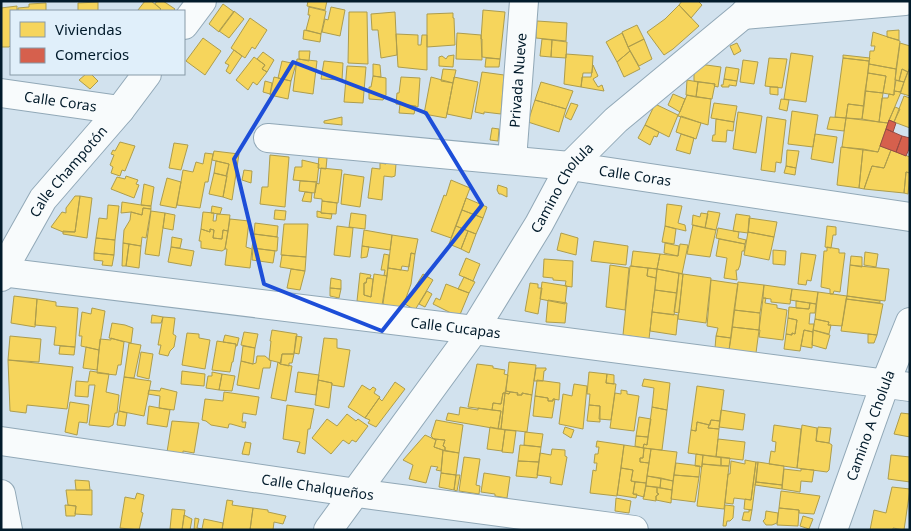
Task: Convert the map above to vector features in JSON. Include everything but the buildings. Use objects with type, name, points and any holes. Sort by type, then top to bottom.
[{"type":"street","points":[[185,24],[202,1]]},
{"type":"street","name":"Privada Nueve","points":[[512,160],[524,1]]},
{"type":"street","name":"Camino Cholula","points":[[328,530],[474,330],[539,224],[570,166],[622,114],[749,8],[905,1]]},
{"type":"street","name":"Calle Champotón","points":[[2,274],[42,199],[120,110],[146,75]]},
{"type":"street","name":"Calle Coras","points":[[1,93],[120,110]]},
{"type":"street","name":"Calle Coras","points":[[268,138],[570,166],[910,217]]},
{"type":"street","name":"Calle Cucapas","points":[[2,274],[474,330],[898,386]]},
{"type":"street","name":"Camino A Cholula","points":[[833,530],[898,386],[910,322]]},
{"type":"street","name":"Calle Chalqueños","points":[[1,441],[634,530]]},
{"type":"street","points":[[1,494],[8,530]]},
{"type":"highlighted area","points":[[293,62],[426,113],[482,205],[382,331],[264,284],[234,159]]}]
